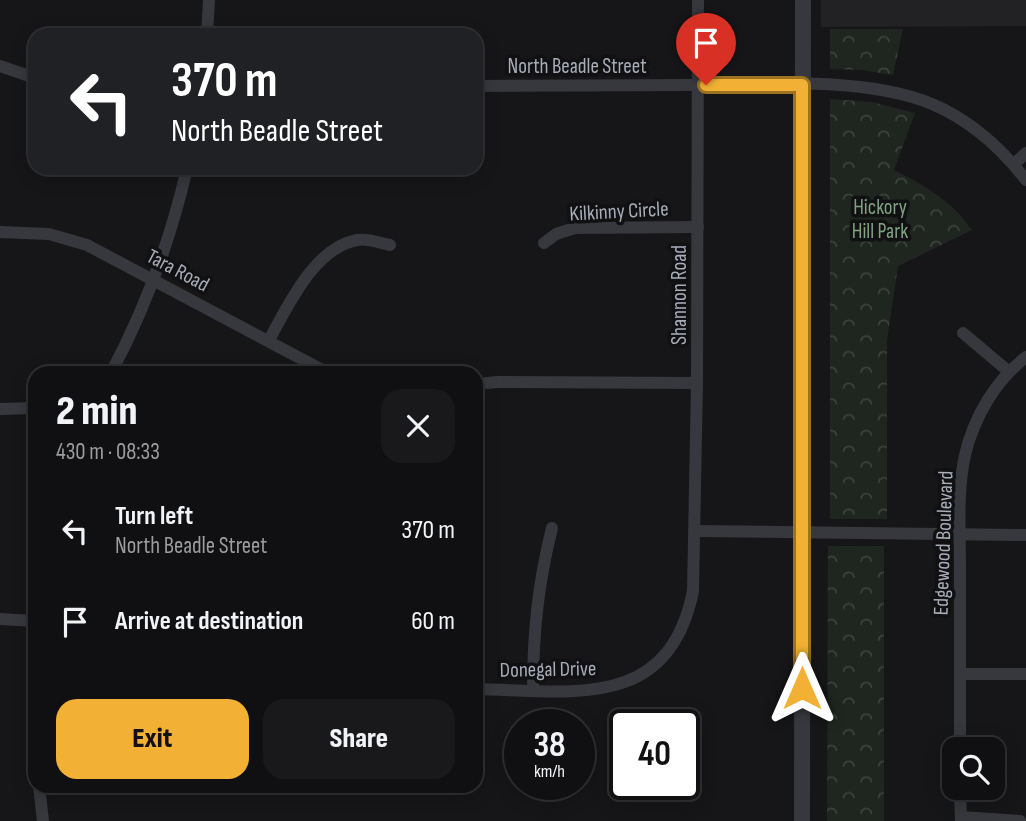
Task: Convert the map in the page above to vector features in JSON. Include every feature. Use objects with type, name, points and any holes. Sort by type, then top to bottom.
[{"type":"street","points":[[207,28],[209,0]]},
{"type":"street","name":"Shannon Road","points":[[693,591],[697,383],[698,0]]},
{"type":"street","points":[[802,821],[803,0]]},
{"type":"street","points":[[0,66],[28,76]]},
{"type":"street","name":"North Beadle Street","points":[[483,86],[802,85],[890,91],[930,103],[970,125],[989,139],[1026,180]]},
{"type":"street","points":[[1014,164],[1026,153]]},
{"type":"street","points":[[115,366],[153,279],[186,175]]},
{"type":"street","name":"Kilkinny Circle","points":[[544,243],[556,234],[575,228],[698,227]]},
{"type":"street","name":"Tara Road","points":[[0,233],[49,234],[78,241],[315,366]]},
{"type":"street","points":[[269,340],[299,287],[323,258],[357,240],[390,245]]},
{"type":"street","points":[[963,333],[1008,371]]},
{"type":"street","name":"Edgewood Boulevard","points":[[960,737],[960,533],[965,456],[981,413],[1008,371],[1026,357]]},
{"type":"street","points":[[483,383],[697,383]]},
{"type":"street","points":[[0,409],[28,408]]},
{"type":"street","points":[[533,690],[533,638],[540,577],[552,528]]},
{"type":"street","points":[[695,531],[1026,534]]},
{"type":"street","name":"Donegal Drive","points":[[483,689],[593,690],[624,684],[661,661],[677,639],[689,615],[693,591]]},
{"type":"street","points":[[0,619],[28,621]]},
{"type":"street","points":[[960,674],[1026,674]]},
{"type":"street","points":[[40,793],[43,821]]},
{"type":"street","points":[[960,800],[961,819],[1020,821]]},
{"type":"shaded area","points":[[821,0],[1026,0],[1026,26],[821,27]]},
{"type":"green space","points":[[830,29],[903,29],[893,75],[830,69]]},
{"type":"green space","name":"Hickory Hill Park","points":[[830,99],[872,102],[915,113],[894,170],[937,195],[956,210],[972,230],[898,266],[887,340],[887,519],[830,519]]},
{"type":"green space","points":[[828,546],[884,546],[884,821],[827,821]]},
{"type":"route","points":[[706,85],[802,85],[802,688]]}]
